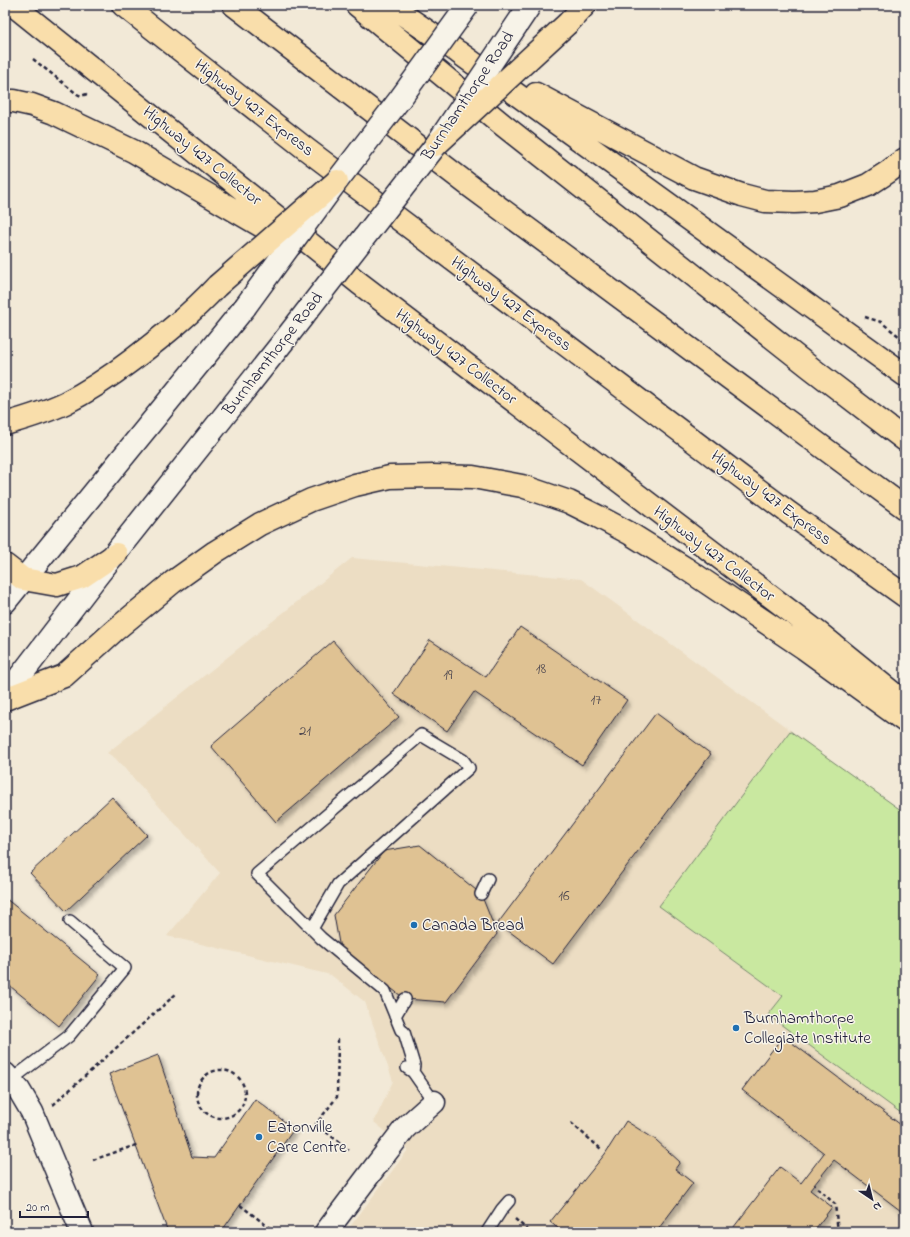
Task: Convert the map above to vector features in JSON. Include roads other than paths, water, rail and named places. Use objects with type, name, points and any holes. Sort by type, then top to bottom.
[{"type":"highway","name":"Highway 427 Collector","points":[[13,5],[359,283],[820,634],[905,703]]},
{"type":"highway","name":"Highway 427 Express","points":[[123,5],[306,150],[789,513],[905,596]]},
{"type":"highway","points":[[234,5],[477,191],[905,508]]},
{"type":"highway","points":[[357,5],[503,125],[905,440]]},
{"type":"highway","points":[[389,5],[458,52],[905,375]]},
{"type":"highway","points":[[436,145],[568,23],[585,5]]},
{"type":"highway","points":[[458,52],[687,175],[742,195],[765,201],[794,202],[840,196],[868,185],[905,159]]},
{"type":"highway","points":[[5,101],[14,101],[32,105],[54,113],[134,151],[359,283]]},
{"type":"highway","points":[[5,424],[27,418],[65,403],[98,384],[167,334],[217,286],[337,181]]},
{"type":"highway","points":[[5,699],[64,676],[114,631],[174,582],[215,552],[260,524],[311,500],[354,485],[390,477],[433,476],[473,477],[522,486],[569,502],[600,517],[629,533],[685,568],[804,648],[905,721]]},
{"type":"highway","points":[[789,513],[905,608]]},
{"type":"highway","points":[[5,565],[23,579],[57,585],[82,578],[116,554]]},
{"type":"main road","points":[[5,602],[246,307],[337,181],[400,99],[468,5]]},
{"type":"main road","name":"Burnhamthorpe Road","points":[[5,696],[436,145],[530,5]]},
{"type":"main road","points":[[8,1077],[26,1101],[35,1119],[82,1232]]},
{"type":"main road","points":[[326,1232],[405,1128],[434,1102]]},
{"type":"lane","points":[[312,929],[338,884],[469,768],[463,760],[422,735],[257,874],[312,929],[321,938],[385,991],[401,1030],[404,1032],[414,1065],[413,1072],[434,1102]]},
{"type":"lane","points":[[481,894],[488,879]]},
{"type":"lane","points":[[8,1077],[69,1036],[125,968],[70,921]]},
{"type":"lane","points":[[395,1016],[405,999]]},
{"type":"lane","points":[[487,1232],[502,1209],[509,1202]]},
{"type":"place","name":"Canada Bread","points":[[414,925]]},
{"type":"place","name":"Burnhamthorpe Collegiate Institute","points":[[736,1028]]},
{"type":"place","name":"Eatonville Care Centre","points":[[259,1137]]}]
